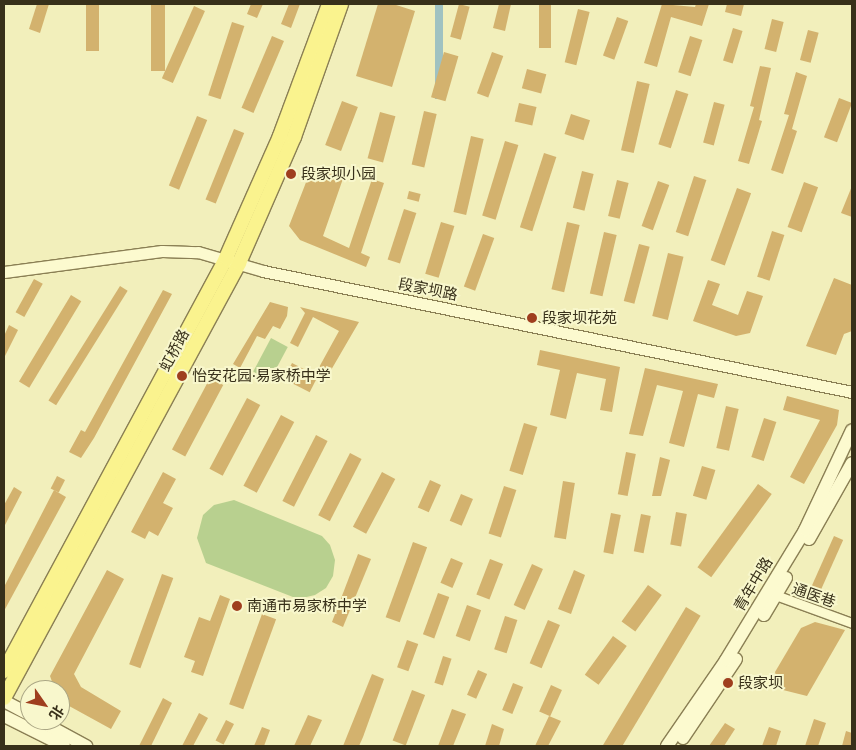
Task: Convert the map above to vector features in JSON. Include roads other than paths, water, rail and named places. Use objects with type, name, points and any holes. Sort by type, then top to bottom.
[{"type":"main road","name":"虹桥路","points":[[4,670],[233,260],[329,4]]},
{"type":"main road","name":"虹桥路","points":[[4,699],[233,260],[294,137],[341,4]]},
{"type":"main road","name":"青年中路","points":[[667,746],[772,594],[852,430]]},
{"type":"main road","name":"青年中路","points":[[678,746],[852,463]]},
{"type":"main road","points":[[4,699],[20,709]]},
{"type":"main road","points":[[4,716],[64,746]]},
{"type":"main road","points":[[56,730],[86,746]]},
{"type":"street","name":"段家坝路","points":[[4,272],[162,251],[198,252],[233,260],[264,271],[850,391]]},
{"type":"street","name":"通医巷","points":[[772,594],[852,623]]},
{"type":"water","points":[[435,4],[443,4],[443,99],[435,99]]},
{"type":"place","name":"段家坝小园","points":[[291,174]]},
{"type":"place","name":"段家坝花苑","points":[[532,318]]},
{"type":"place","name":"怡安花园·易家桥中学","points":[[182,376]]},
{"type":"place","name":"南通市易家桥中学","points":[[237,606]]},
{"type":"place","name":"段家坝","points":[[728,683]]}]
